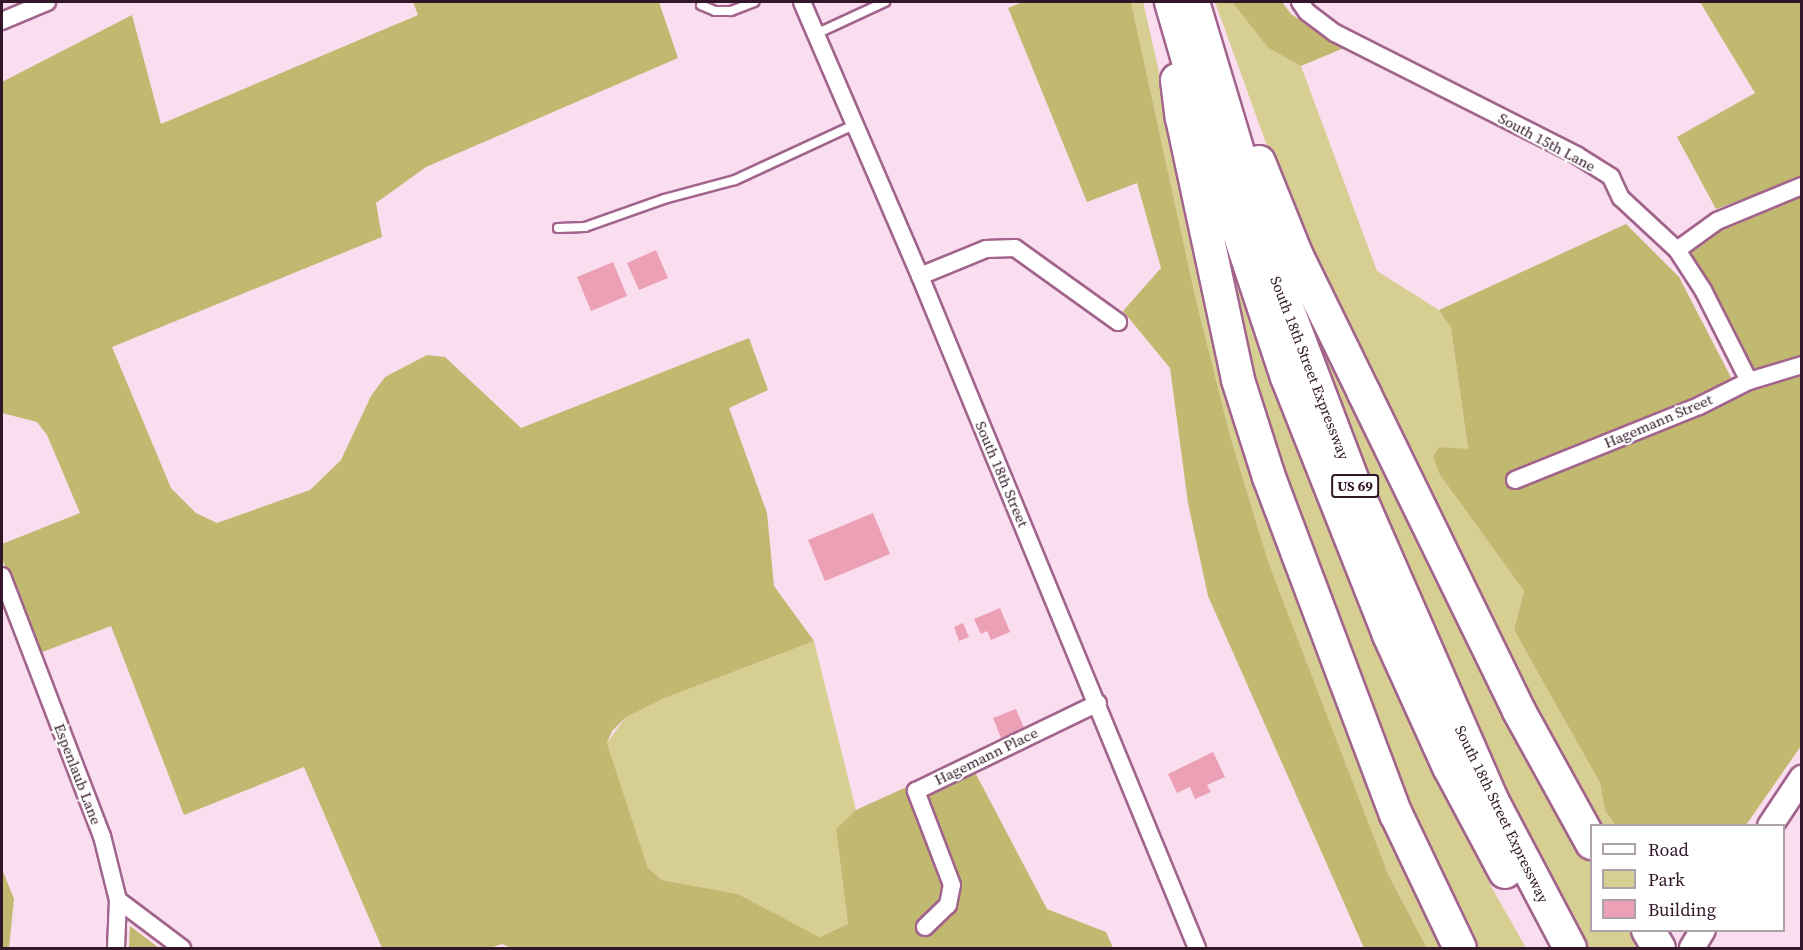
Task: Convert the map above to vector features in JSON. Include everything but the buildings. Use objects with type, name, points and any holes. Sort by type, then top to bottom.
[{"type":"highway","points":[[1170,2],[1182,118],[1245,402],[1288,530],[1396,814],[1460,948]]},
{"type":"highway","name":"South 18th Street Expressway","points":[[1170,2],[1232,212],[1287,377],[1389,635],[1449,766],[1546,948]]},
{"type":"highway","name":"South 18th Street Expressway","points":[[1193,2],[1275,276],[1354,484],[1492,800],[1570,948]]},
{"type":"highway","points":[[1218,87],[1264,170],[1297,256],[1519,711],[1590,839]]},
{"type":"highway","points":[[1649,932],[1659,948]]},
{"type":"main road","points":[[1771,824],[1802,778]]},
{"type":"main road","points":[[1692,948],[1702,932]]},
{"type":"street","points":[[2,21],[47,2]]},
{"type":"street","name":"South 18th Street","points":[[802,2],[818,33],[920,276],[1098,703],[1197,948]]},
{"type":"street","name":"South 15th Lane","points":[[1300,2],[1307,12],[1335,33],[1578,156],[1611,177],[1621,198],[1677,250],[1703,290],[1749,381]]},
{"type":"street","points":[[1677,250],[1717,221],[1802,186]]},
{"type":"street","points":[[920,276],[986,249],[1015,248],[1118,322]]},
{"type":"street","name":"Hagemann Street","points":[[1515,480],[1699,406],[1749,381],[1802,365]]},
{"type":"street","name":"Espenlaub Lane","points":[[2,576],[102,836],[118,900],[116,948]]},
{"type":"street","name":"Hagemann Place","points":[[925,927],[948,905],[952,885],[916,791],[1098,703]]},
{"type":"street","points":[[118,900],[182,948]]},
{"type":"lane","points":[[701,5],[715,12],[731,11],[754,2]]},
{"type":"lane","points":[[818,33],[885,2]]},
{"type":"lane","points":[[558,228],[585,227],[664,198],[735,180],[856,124]]},
{"type":"green space","points":[[1131,2],[1143,2],[1232,390],[1450,948],[1427,948],[1389,876],[1269,564],[1231,439],[1196,300]]},
{"type":"green space","points":[[1215,2],[1232,2],[1268,48],[1301,66],[1377,271],[1439,310],[1451,328],[1468,450],[1439,447],[1440,475],[1524,591],[1514,630],[1600,783],[1605,811],[1614,824],[1595,824],[1563,770],[1359,360],[1271,157]]},
{"type":"green space","points":[[1219,237],[1296,447],[1381,655],[1492,888],[1526,948],[1469,948],[1441,894],[1267,453]]},
{"type":"green space","points":[[1294,280],[1590,852],[1590,932],[1640,932],[1651,948],[1585,948],[1475,728],[1342,417]]},
{"type":"green space","points":[[814,641],[856,810],[836,829],[848,924],[818,937],[738,894],[662,880],[648,868],[607,743],[625,718],[665,698]]},
{"type":"shaded area","points":[[413,2],[659,2],[678,58],[426,167],[376,203],[382,237],[112,347],[171,488],[196,513],[217,523],[310,490],[341,460],[371,396],[385,377],[427,355],[445,357],[521,428],[749,338],[768,390],[729,408],[767,513],[774,586],[814,641],[665,698],[625,718],[612,731],[607,743],[648,868],[662,880],[738,894],[819,937],[848,924],[836,829],[856,810],[968,759],[1047,909],[1106,932],[1113,948],[511,948],[502,944],[490,948],[382,948],[304,767],[184,815],[111,626],[37,654],[2,558],[2,544],[80,513],[47,435],[37,422],[2,413],[2,82],[132,15],[161,124],[418,15]]},
{"type":"shaded area","points":[[1023,2],[1131,2],[1196,300],[1231,439],[1269,564],[1389,876],[1427,948],[1364,948],[1208,596],[1188,503],[1170,368],[1123,311],[1161,268],[1137,183],[1087,202],[1008,8]]},
{"type":"shaded area","points":[[1232,2],[1282,2],[1291,14],[1344,48],[1301,66],[1268,48]]},
{"type":"shaded area","points":[[1700,2],[1801,2],[1801,178],[1716,209],[1677,137],[1755,93]]},
{"type":"shaded area","points":[[1801,196],[1801,360],[1769,368],[1748,369],[1686,258],[1688,248],[1724,226]]},
{"type":"shaded area","points":[[1626,224],[1679,277],[1739,393],[1801,371],[1801,746],[1747,824],[1614,824],[1605,811],[1600,783],[1514,630],[1524,591],[1440,475],[1433,456],[1439,447],[1468,449],[1451,328],[1439,310]]},
{"type":"shaded area","points":[[2,869],[14,899],[9,948],[2,948]]},
{"type":"shaded area","points":[[130,926],[159,948],[129,948]]}]
